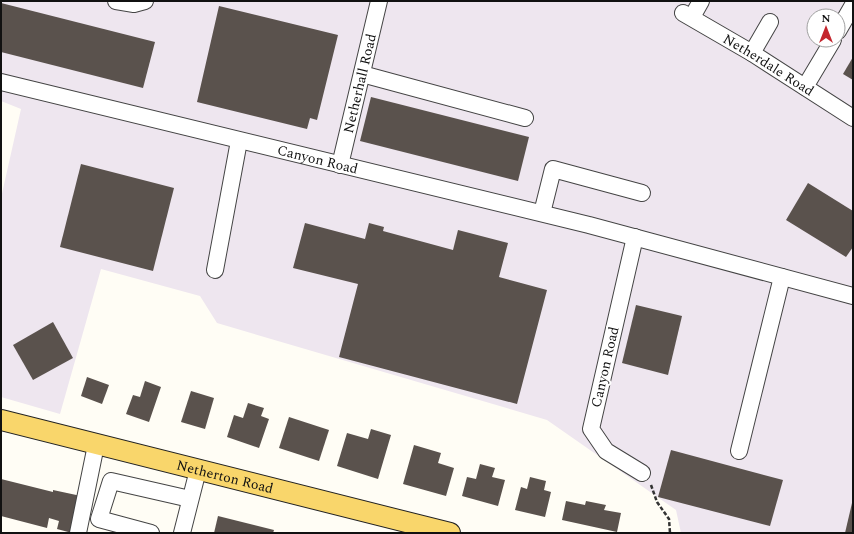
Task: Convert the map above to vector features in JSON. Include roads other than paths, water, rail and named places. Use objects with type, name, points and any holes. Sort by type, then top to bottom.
[{"type":"main road","name":"Netherton Road","points":[[1,420],[450,533]]},
{"type":"street","points":[[116,1],[134,4],[145,1]]},
{"type":"street","name":"Netherhall Road","points":[[340,165],[379,1]]},
{"type":"street","name":"Netherdale Road","points":[[701,1],[688,15],[752,53],[853,118]]},
{"type":"street","points":[[846,18],[853,6]]},
{"type":"street","points":[[752,53],[770,22]]},
{"type":"street","points":[[805,87],[828,48]]},
{"type":"street","points":[[362,74],[525,118]]},
{"type":"street","name":"Canyon Road","points":[[1,82],[635,237],[853,296]]},
{"type":"street","points":[[215,270],[239,141]]},
{"type":"street","points":[[542,214],[553,169],[642,193]]},
{"type":"street","name":"Canyon Road","points":[[635,237],[591,429],[606,451],[642,474]]},
{"type":"street","points":[[739,451],[782,277]]},
{"type":"street","points":[[78,533],[96,445]]},
{"type":"street","points":[[182,533],[198,470]]},
{"type":"street","points":[[151,533],[99,520],[111,481],[190,499]]}]
